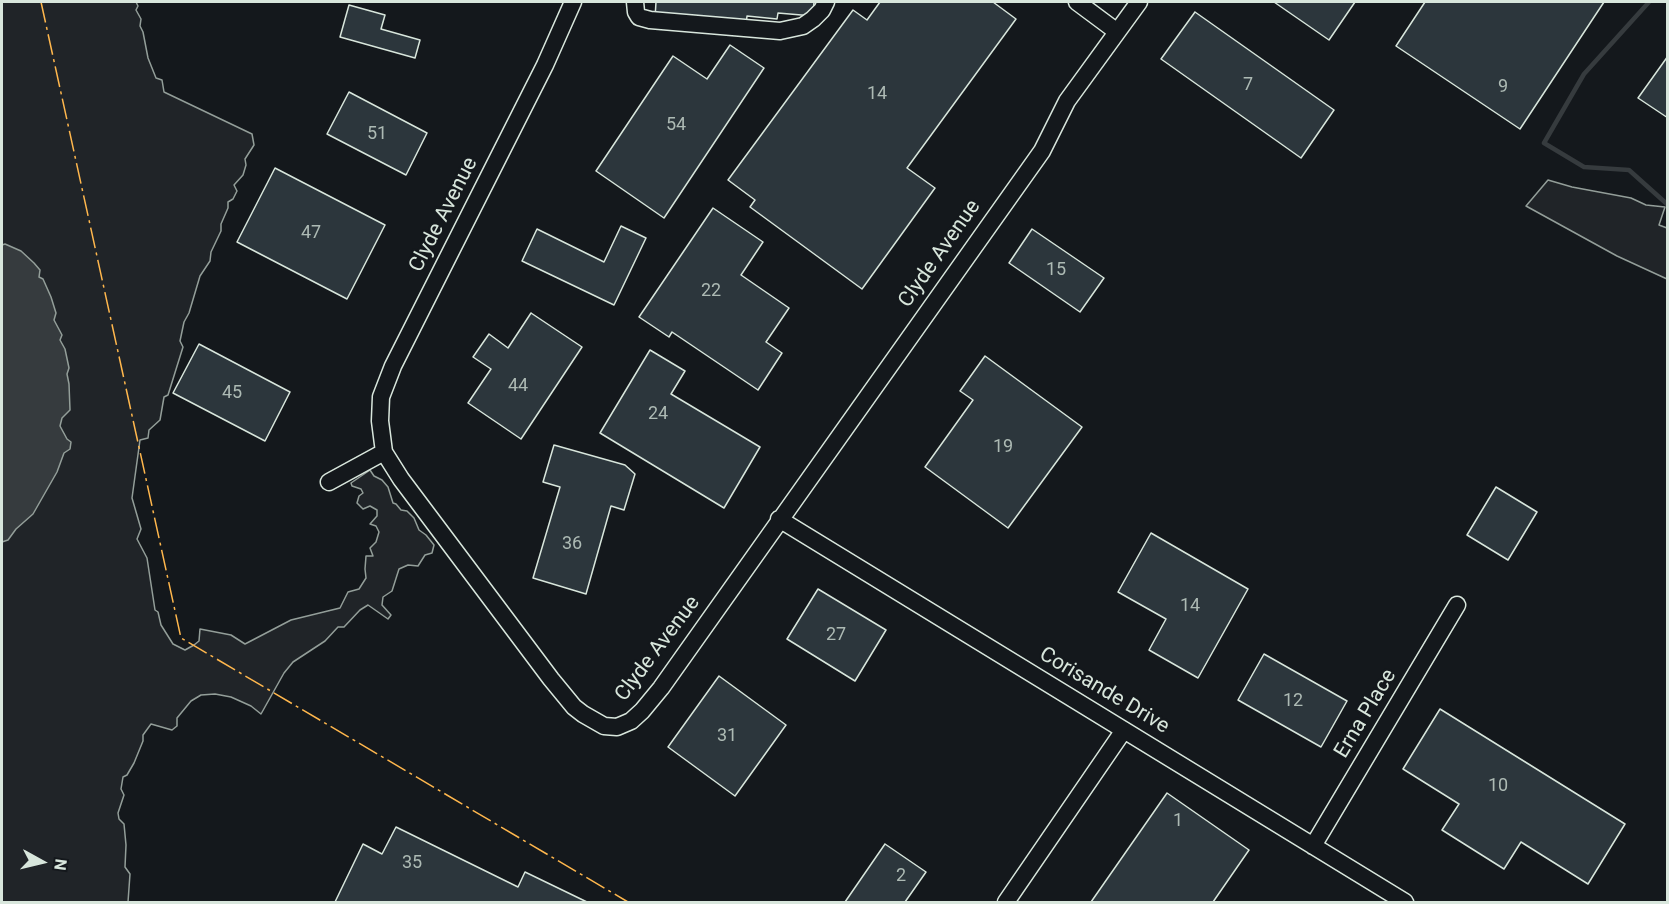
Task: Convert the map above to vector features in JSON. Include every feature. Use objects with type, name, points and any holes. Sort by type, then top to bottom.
[{"type":"street","name":"Clyde Avenue","points":[[573,2],[534,87],[393,366],[381,397],[380,421],[384,452],[401,479],[551,679],[574,706],[594,721],[604,726],[616,727],[631,721],[642,711],[1041,151],[1067,101],[1139,2]]},
{"type":"street","points":[[635,2],[639,17],[650,20],[780,31],[803,26],[822,10],[826,2]]},
{"type":"street","points":[[1077,2],[1116,31]]},
{"type":"street","points":[[329,482],[384,452]]},
{"type":"street","name":"Corisande Drive","points":[[780,519],[1405,903]]},
{"type":"street","name":"Erna Place","points":[[1313,846],[1457,605]]},
{"type":"street","points":[[1006,903],[1124,730]]},
{"type":"shaded area","points":[[2,2],[136,2],[148,58],[156,78],[162,80],[164,92],[252,134],[254,145],[245,159],[243,175],[234,185],[237,191],[233,199],[228,202],[210,261],[200,276],[184,322],[180,341],[183,347],[168,395],[164,397],[160,420],[149,430],[148,438],[140,440],[132,498],[141,529],[137,539],[147,558],[155,610],[173,644],[185,650],[194,645],[199,641],[200,629],[231,635],[245,644],[291,620],[340,608],[348,592],[359,589],[366,578],[366,556],[373,556],[370,548],[376,542],[379,532],[376,526],[370,524],[377,516],[377,510],[370,506],[363,509],[357,503],[359,496],[363,493],[351,483],[370,470],[388,487],[393,503],[414,518],[419,530],[434,545],[432,553],[425,555],[418,566],[408,565],[399,569],[392,591],[383,597],[382,605],[391,615],[388,619],[368,605],[360,610],[344,627],[338,627],[325,641],[293,662],[284,673],[261,714],[251,706],[231,697],[215,694],[201,695],[191,701],[177,718],[177,726],[172,730],[151,724],[143,735],[143,741],[134,763],[127,775],[123,777],[121,789],[124,795],[118,813],[119,819],[124,824],[125,867],[130,874],[128,902],[2,902]]},
{"type":"shaded area","points":[[1548,180],[1631,198],[1646,205],[1665,207],[1659,225],[1667,228],[1667,279],[1617,256],[1526,206]]},
{"type":"shaded area","points":[[5,244],[21,251],[34,263],[40,270],[39,277],[43,279],[51,297],[56,313],[54,320],[62,335],[60,340],[65,349],[69,368],[67,374],[70,410],[62,418],[60,426],[71,442],[70,449],[64,453],[57,472],[33,514],[16,529],[8,540],[2,542],[2,245]]},
{"type":"building","points":[[656,2],[814,2],[813,16],[778,13],[777,19],[747,16],[746,25],[655,18]]},
{"type":"building","points":[[880,2],[993,2],[1016,19],[907,168],[935,188],[862,289],[750,207],[755,200],[728,180],[853,10],[867,20]]},
{"type":"building","points":[[1274,2],[1355,2],[1329,40]]},
{"type":"building","points":[[1425,2],[1604,2],[1520,129],[1396,46]]},
{"type":"building","points":[[349,5],[385,15],[381,29],[420,40],[415,58],[340,37]]},
{"type":"building","points":[[1195,12],[1334,110],[1301,158],[1161,59]]},
{"type":"building","points":[[730,45],[764,68],[664,218],[596,171],[673,56],[707,79]]},
{"type":"building","points":[[1668,56],[1668,118],[1638,98]]},
{"type":"building","points":[[349,92],[427,133],[406,175],[327,134]]},
{"type":"building","points":[[275,168],[385,225],[347,299],[237,242]]},
{"type":"building","points":[[713,208],[763,242],[741,275],[789,308],[766,342],[782,353],[758,390],[672,332],[669,337],[639,317]]},
{"type":"building","points":[[621,226],[646,238],[614,305],[522,261],[537,229],[604,262]]},
{"type":"building","points":[[1032,229],[1104,278],[1080,312],[1009,263]]},
{"type":"building","points":[[531,313],[582,347],[521,439],[468,403],[491,369],[473,357],[489,334],[508,348]]},
{"type":"building","points":[[199,344],[290,392],[265,441],[173,393]]},
{"type":"building","points":[[650,350],[685,371],[671,394],[760,447],[724,508],[600,433]]},
{"type":"building","points":[[985,356],[1082,427],[1008,528],[925,467],[973,400],[960,391]]},
{"type":"building","points":[[554,445],[625,465],[635,474],[624,510],[611,506],[586,594],[533,578],[560,487],[543,482]]},
{"type":"building","points":[[1496,487],[1537,512],[1508,560],[1467,535]]},
{"type":"building","points":[[1151,533],[1248,589],[1198,678],[1149,650],[1166,619],[1118,592]]},
{"type":"building","points":[[818,589],[886,630],[855,681],[787,639]]},
{"type":"building","points":[[1264,654],[1347,701],[1321,747],[1238,700]]},
{"type":"building","points":[[719,676],[786,725],[735,796],[668,747]]},
{"type":"building","points":[[1440,709],[1625,824],[1588,884],[1521,842],[1504,869],[1442,830],[1459,804],[1403,769]]},
{"type":"building","points":[[1167,793],[1249,850],[1213,902],[1091,902]]},
{"type":"building","points":[[396,827],[518,887],[525,872],[587,902],[335,902],[363,844],[382,854]]},
{"type":"building","points":[[885,844],[926,872],[905,902],[845,902]]},
{"type":"waterway","points":[[1649,2],[1584,74],[1544,143],[1584,167],[1629,170],[1668,205]]},
{"type":"power","points":[[41,2],[181,638],[628,902]]}]
